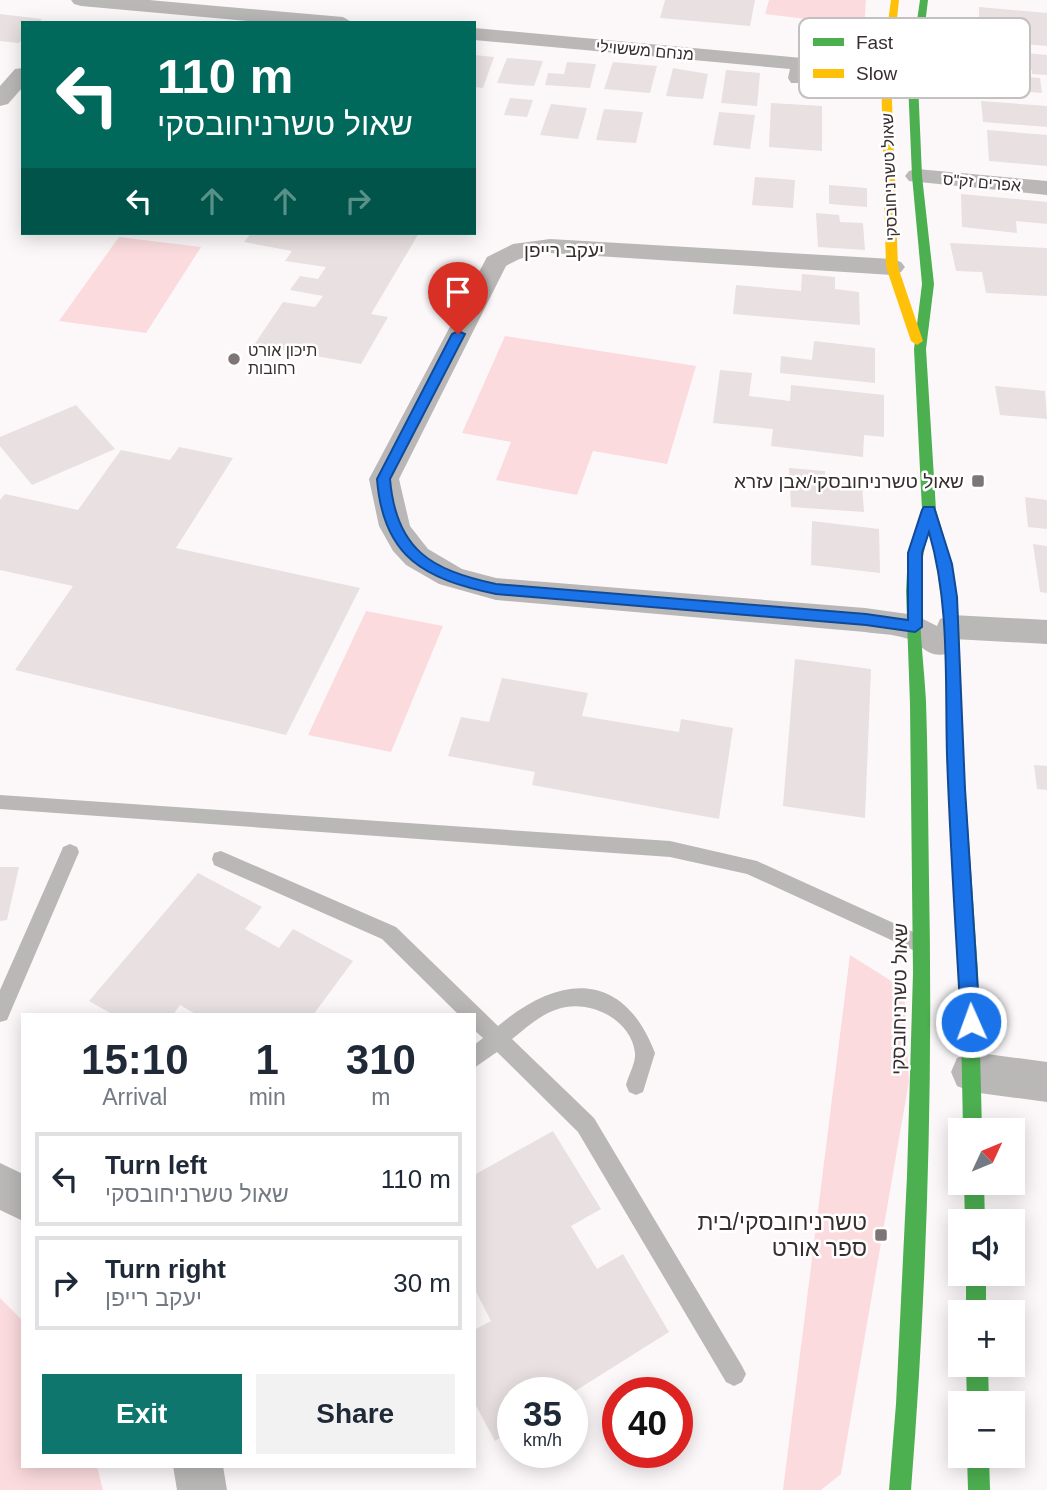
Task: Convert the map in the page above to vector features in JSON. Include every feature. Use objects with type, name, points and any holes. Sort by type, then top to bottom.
[{"type":"street","name":"שאול טשרניחובסקי","points":[[892,18],[894,0]]},
{"type":"street","name":"שאול טשרניחובסקי","points":[[922,18],[924,0]]},
{"type":"street","points":[[84,4],[316,21]]},
{"type":"street","name":"מנחם מששוילי","points":[[476,34],[799,64]]},
{"type":"street","points":[[0,99],[21,76]]},
{"type":"street","name":"שאול טשרניחובסקי","points":[[886,98],[892,267],[920,349]]},
{"type":"street","name":"שאול טשרניחובסקי","points":[[914,98],[917,176],[928,284],[920,349],[929,510],[945,564],[952,640],[957,789],[969,972],[973,1118]]},
{"type":"street","name":"אפרים זק\"ס","points":[[917,176],[1047,188]]},
{"type":"street","name":"יעקב רייפן","points":[[892,267],[550,246],[516,250],[496,262],[384,479],[386,505],[401,541],[418,560],[436,572],[461,581],[496,589],[866,620],[915,627],[952,640]]},
{"type":"street","name":"שאול טשרניחובסקי","points":[[900,1490],[907,1404],[917,1176],[922,973],[915,553],[929,510]]},
{"type":"street","points":[[952,640],[1047,632]]},
{"type":"street","points":[[972,1072],[1047,1082]]},
{"type":"street","points":[[0,1185],[21,1198]]},
{"type":"street","points":[[198,1468],[202,1490]]},
{"type":"street","points":[[978,1468],[979,1490]]},
{"type":"lane","points":[[0,802],[670,849],[750,867],[913,941]]},
{"type":"lane","points":[[0,1013],[70,852]]},
{"type":"lane","points":[[221,859],[389,933],[471,1013]]},
{"type":"lane","points":[[476,1056],[530,1012],[552,1001],[575,997],[598,999],[619,1010],[635,1028],[645,1054],[636,1085]]},
{"type":"lane","points":[[476,1018],[586,1125],[734,1374]]},
{"type":"shaded area","points":[[769,0],[866,0],[865,18],[799,18],[765,14]]},
{"type":"shaded area","points":[[119,237],[201,247],[146,333],[59,321]]},
{"type":"shaded area","points":[[505,336],[696,366],[667,464],[593,451],[577,495],[496,480],[511,442],[462,433]]},
{"type":"shaded area","points":[[366,611],[443,626],[391,752],[308,735]]},
{"type":"shaded area","points":[[850,955],[904,989],[909,1081],[841,1474],[821,1490],[783,1490]]},
{"type":"shaded area","points":[[0,1298],[21,1319],[21,1468],[97,1468],[103,1490],[0,1490]]},
{"type":"building","points":[[665,0],[755,0],[750,26],[660,18]]},
{"type":"building","points":[[979,7],[1047,13],[1047,46],[1030,44],[1030,18],[979,18]]},
{"type":"building","points":[[0,14],[42,19],[21,21],[19,43],[0,41]]},
{"type":"building","points":[[1030,53],[1047,55],[1047,75],[1032,74]]},
{"type":"building","points":[[476,55],[494,57],[483,88],[476,87]]},
{"type":"building","points":[[507,58],[543,61],[534,86],[497,83]]},
{"type":"building","points":[[567,62],[596,64],[590,88],[545,85],[548,73],[564,74]]},
{"type":"building","points":[[613,62],[657,66],[650,93],[604,89]]},
{"type":"building","points":[[673,68],[708,74],[703,99],[666,96]]},
{"type":"building","points":[[726,70],[760,73],[757,106],[721,103]]},
{"type":"building","points":[[1030,77],[1040,78],[1042,93],[1030,92]]},
{"type":"building","points":[[510,98],[533,100],[527,117],[504,115]]},
{"type":"building","points":[[981,101],[1047,106],[1047,127],[983,122]]},
{"type":"building","points":[[771,103],[822,106],[822,151],[769,147]]},
{"type":"building","points":[[551,104],[587,108],[578,139],[540,135]]},
{"type":"building","points":[[604,109],[643,112],[636,143],[596,140]]},
{"type":"building","points":[[719,112],[755,115],[750,149],[713,145]]},
{"type":"building","points":[[987,130],[1047,135],[1047,166],[989,161]]},
{"type":"building","points":[[755,177],[795,180],[793,208],[752,205]]},
{"type":"building","points":[[829,185],[867,188],[867,207],[829,204]]},
{"type":"building","points":[[961,194],[1047,202],[1047,224],[1016,221],[1017,233],[962,227]]},
{"type":"building","points":[[816,213],[839,215],[840,222],[863,223],[865,250],[818,247]]},
{"type":"building","points":[[249,235],[418,235],[371,314],[388,317],[361,364],[254,345],[283,302],[315,307],[323,296],[290,290],[300,276],[318,279],[326,267],[285,261],[292,251],[244,242]]},
{"type":"building","points":[[950,243],[1047,248],[1047,296],[986,293],[982,272],[956,271]]},
{"type":"building","points":[[802,274],[835,277],[835,289],[859,292],[860,325],[733,314],[736,285],[801,291]]},
{"type":"building","points":[[814,341],[875,348],[875,383],[780,373],[781,356],[812,360]]},
{"type":"building","points":[[720,370],[752,373],[749,396],[790,401],[791,385],[884,395],[884,437],[864,435],[863,457],[771,446],[773,429],[713,423]]},
{"type":"building","points":[[995,386],[1045,391],[1047,419],[1000,415]]},
{"type":"building","points":[[76,405],[115,449],[32,485],[0,446],[0,437]]},
{"type":"building","points":[[179,447],[233,458],[176,548],[360,588],[286,735],[15,670],[73,586],[0,570],[0,500],[5,494],[78,510],[121,450],[170,460]]},
{"type":"building","points":[[789,468],[825,471],[826,482],[862,485],[864,512],[791,507]]},
{"type":"building","points":[[1025,497],[1047,500],[1047,529],[1028,527]]},
{"type":"building","points":[[812,521],[879,529],[880,573],[811,565]]},
{"type":"building","points":[[1033,544],[1047,546],[1047,593],[1040,592]]},
{"type":"building","points":[[795,659],[871,669],[865,818],[783,806]]},
{"type":"building","points":[[502,678],[588,693],[582,716],[679,732],[681,719],[733,728],[719,819],[532,785],[535,772],[448,756],[461,717],[489,722]]},
{"type":"building","points":[[1034,765],[1047,766],[1047,790],[1037,789]]},
{"type":"building","points":[[0,867],[19,867],[7,920],[0,921]]},
{"type":"building","points":[[198,873],[262,907],[245,929],[279,948],[293,929],[353,961],[314,1013],[194,1013],[180,1005],[174,1013],[110,1013],[89,1001]]},
{"type":"building","points":[[553,1131],[601,1209],[571,1226],[597,1269],[623,1254],[669,1332],[588,1383],[588,1377],[497,1377],[495,1441],[476,1406],[476,1329],[491,1321],[476,1292],[476,1174]]},
{"type":"traffic: fast","points":[[922,18],[924,0]]},
{"type":"traffic: fast","points":[[914,98],[917,176],[928,284],[920,349],[929,510],[942,554]]},
{"type":"traffic: fast","points":[[900,1490],[907,1404],[917,1176],[922,973],[918,704],[913,591],[915,553],[929,510]]},
{"type":"traffic: fast","points":[[956,768],[969,972],[973,1118]]},
{"type":"traffic: fast","points":[[974,1195],[975,1209]]},
{"type":"traffic: fast","points":[[976,1286],[976,1300]]},
{"type":"traffic: fast","points":[[977,1377],[978,1391]]},
{"type":"traffic: fast","points":[[978,1468],[979,1490]]},
{"type":"traffic: slow","points":[[893,18],[895,0]]},
{"type":"traffic: slow","points":[[887,98],[892,267],[917,341]]},
{"type":"traffic: slow","points":[[942,554],[952,627],[956,768]]},
{"type":"place","name":"תיכון אורט רחובות","points":[[234,359]]},
{"type":"place","name":"שאול טשרניחובסקי/אבן עזרא","points":[[978,481]]},
{"type":"place","name":"טשרניחובסקי/בית ספר אורט","points":[[881,1235]]},
{"type":"route","points":[[458,334],[384,479],[386,505],[401,541],[418,560],[436,572],[496,589],[866,620],[915,627],[915,553],[929,510],[945,564],[950,597],[957,789],[971,1022]]}]
